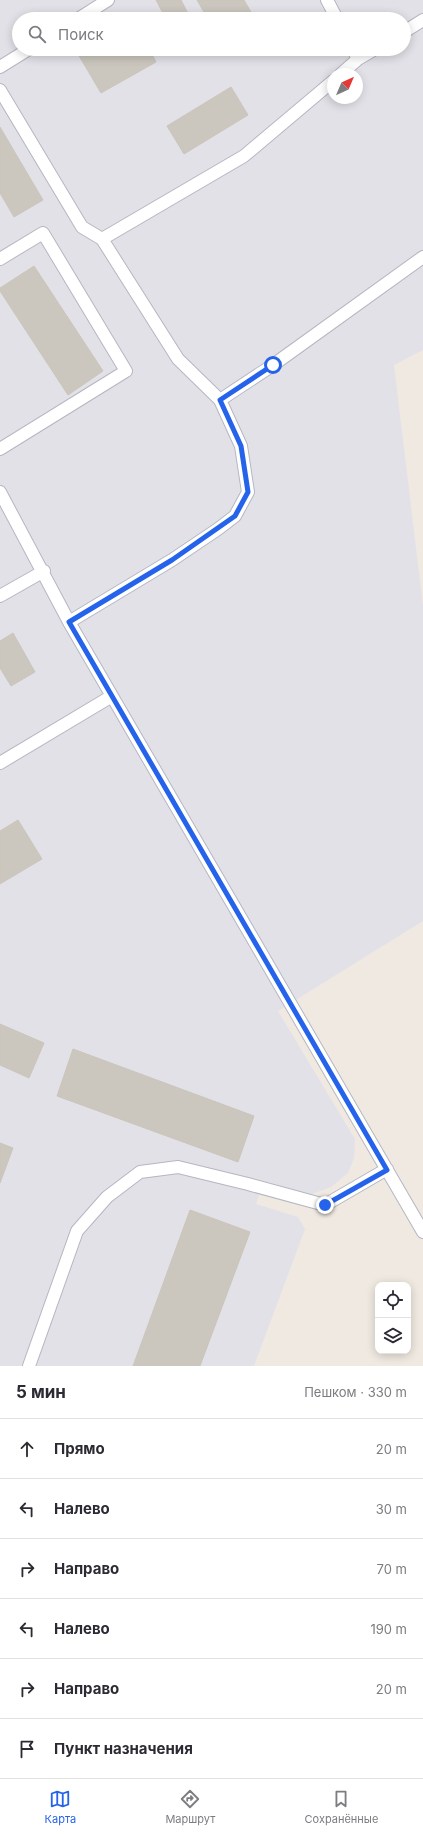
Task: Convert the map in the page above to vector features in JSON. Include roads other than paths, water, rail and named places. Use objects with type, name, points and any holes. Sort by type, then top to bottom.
[{"type":"lane","points":[[89,12],[108,0]]},
{"type":"lane","points":[[328,0],[334,12]]},
{"type":"lane","points":[[411,28],[423,20]]},
{"type":"lane","points":[[0,67],[18,56]]},
{"type":"lane","points":[[346,68],[354,56]]},
{"type":"lane","points":[[102,239],[244,156],[327,86]]},
{"type":"lane","points":[[0,90],[82,227],[102,239],[178,359],[220,400],[241,446],[248,492],[235,516],[172,560],[69,622]]},
{"type":"lane","points":[[0,259],[43,233],[126,371],[0,448]]},
{"type":"lane","points":[[220,400],[273,365],[423,257]]},
{"type":"lane","points":[[0,492],[44,571],[69,622],[423,1232]]},
{"type":"lane","points":[[0,596],[44,571]]},
{"type":"lane","points":[[0,762],[112,696]]},
{"type":"lane","points":[[29,1366],[77,1231],[107,1197],[140,1172],[178,1167],[325,1205],[387,1170]]}]
